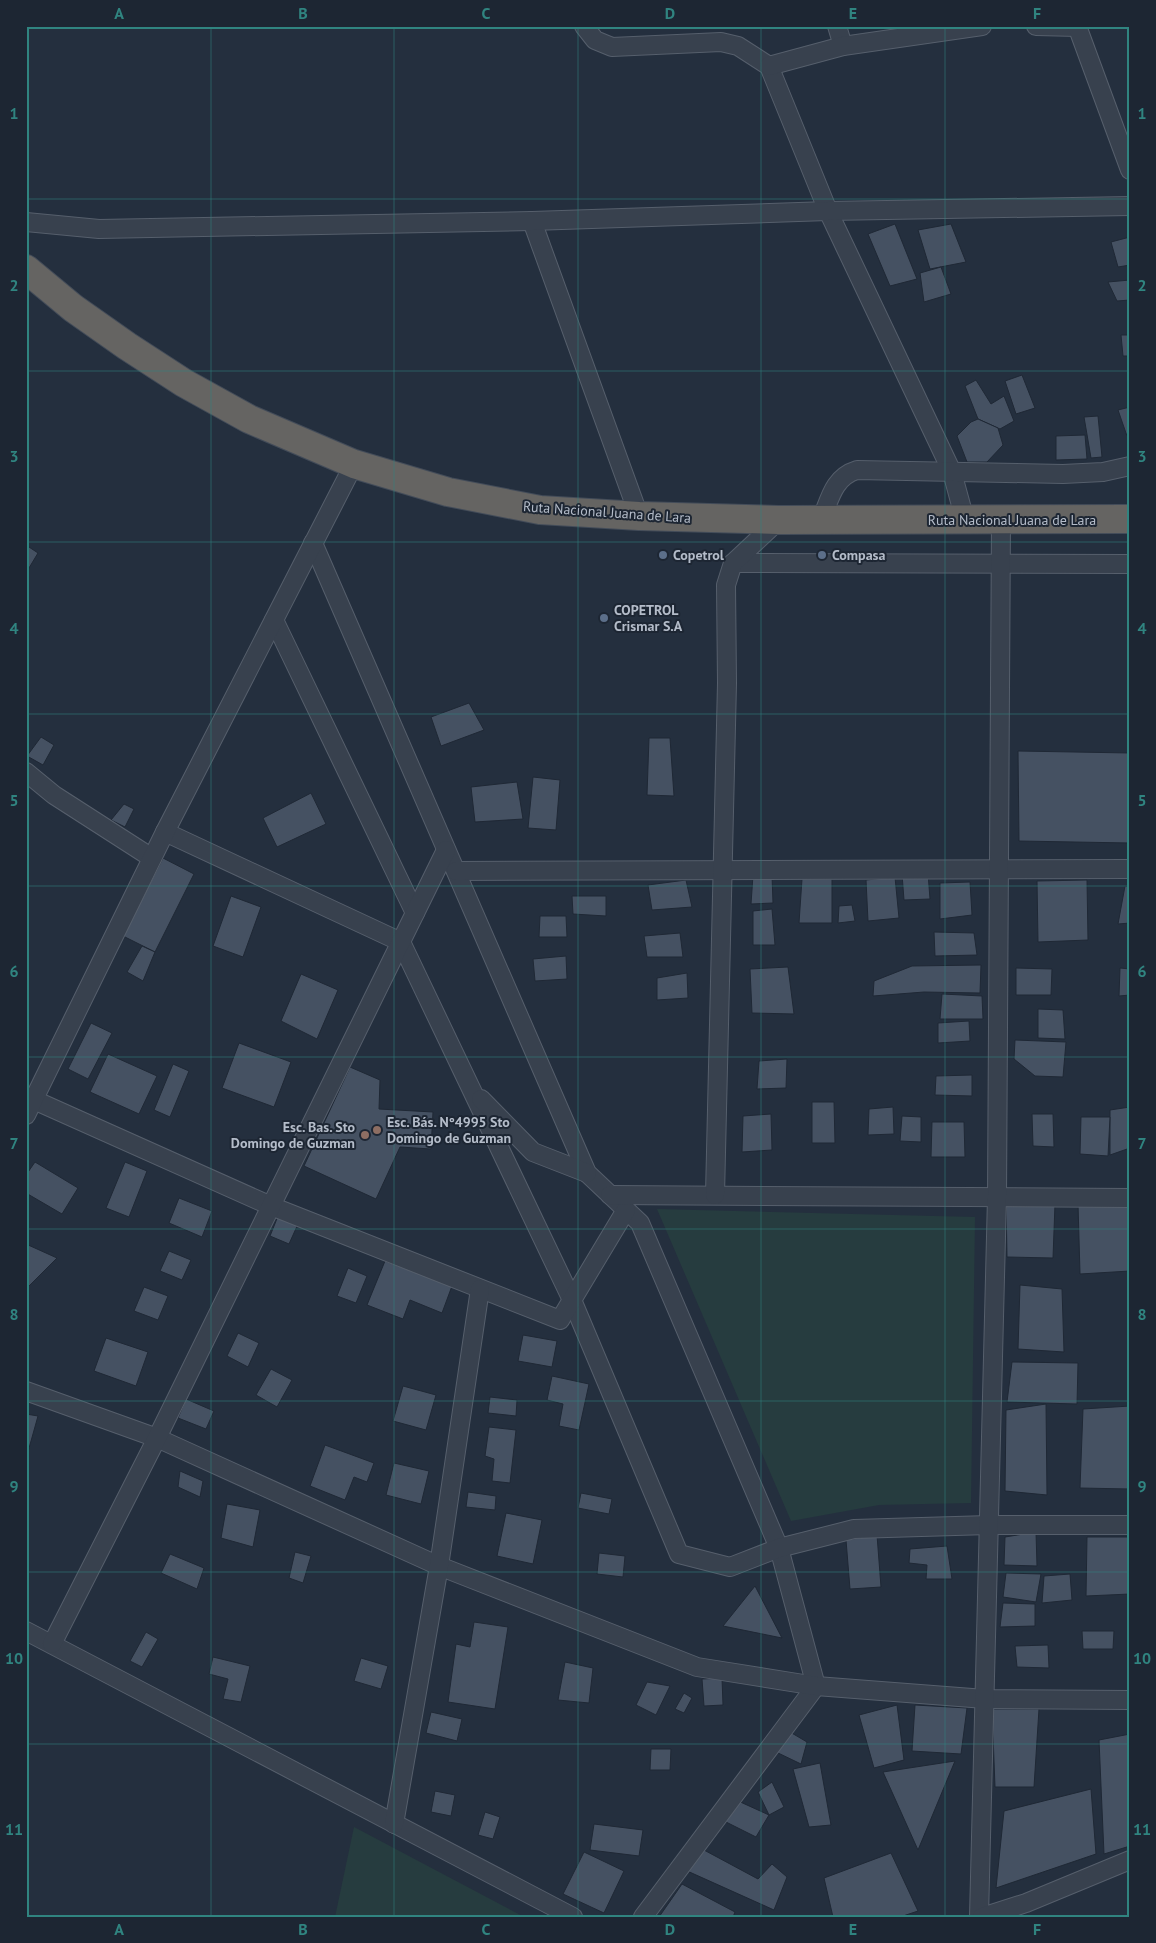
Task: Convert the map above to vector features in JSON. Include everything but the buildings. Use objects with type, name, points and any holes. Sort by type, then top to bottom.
[{"type":"highway","name":"Ruta Nacional Juana de Lara","points":[[26,269],[119,341],[184,383],[250,420],[354,464],[448,492],[540,510],[639,516],[779,520],[822,518],[965,520],[1130,519]]},
{"type":"street","points":[[584,26],[595,40],[612,47],[721,42],[738,46],[769,66],[828,211],[952,472],[965,520]]},
{"type":"street","points":[[837,26],[844,46]]},
{"type":"street","points":[[769,66],[844,46],[982,26]]},
{"type":"street","points":[[1036,26],[1078,27],[1130,170]]},
{"type":"street","points":[[26,222],[99,228],[532,221],[828,211],[1130,206]]},
{"type":"street","points":[[532,221],[639,516]]},
{"type":"street","points":[[354,464],[165,832],[30,1108],[560,1320],[626,1210]]},
{"type":"street","points":[[822,518],[837,482],[848,472],[857,470],[1063,474],[1103,472],[1130,466]]},
{"type":"street","points":[[715,1196],[727,683],[726,585],[734,563],[779,520]]},
{"type":"street","points":[[1001,520],[997,1197],[981,1917],[1026,1903],[1130,1860]]},
{"type":"street","points":[[313,543],[587,1174]]},
{"type":"street","points":[[734,563],[1130,564]]},
{"type":"street","points":[[274,620],[415,913]]},
{"type":"street","points":[[26,772],[54,795],[152,858]]},
{"type":"street","points":[[165,832],[401,942],[572,1300],[679,1554],[730,1567],[779,1548],[854,1529],[989,1525],[1130,1525]]},
{"type":"street","points":[[52,1644],[157,1438],[446,850]]},
{"type":"street","points":[[456,871],[1130,869]]},
{"type":"street","points":[[471,1088],[533,1152],[587,1174],[640,1224],[779,1548],[816,1686]]},
{"type":"street","points":[[610,1195],[1130,1198]]},
{"type":"street","points":[[394,1824],[439,1566],[480,1289]]},
{"type":"street","points":[[26,1391],[157,1438],[439,1566],[697,1666],[816,1686],[985,1699],[1130,1700]]},
{"type":"street","points":[[26,1630],[573,1917]]},
{"type":"street","points":[[642,1917],[816,1686]]},
{"type":"green space","points":[[657,1209],[975,1217],[971,1503],[879,1505],[791,1521]]},
{"type":"green space","points":[[354,1827],[524,1917],[335,1917]]},
{"type":"place","name":"Copetrol","points":[[663,555]]},
{"type":"place","name":"Compasa","points":[[822,555]]},
{"type":"place","name":"COPETROL Crismar S.A","points":[[604,618]]},
{"type":"place","name":"Esc. Bás. N°4995 Sto Domingo de Guzman","points":[[377,1130]]},
{"type":"place","name":"Esc. Bas. Sto Domingo de Guzman","points":[[365,1135]]}]
